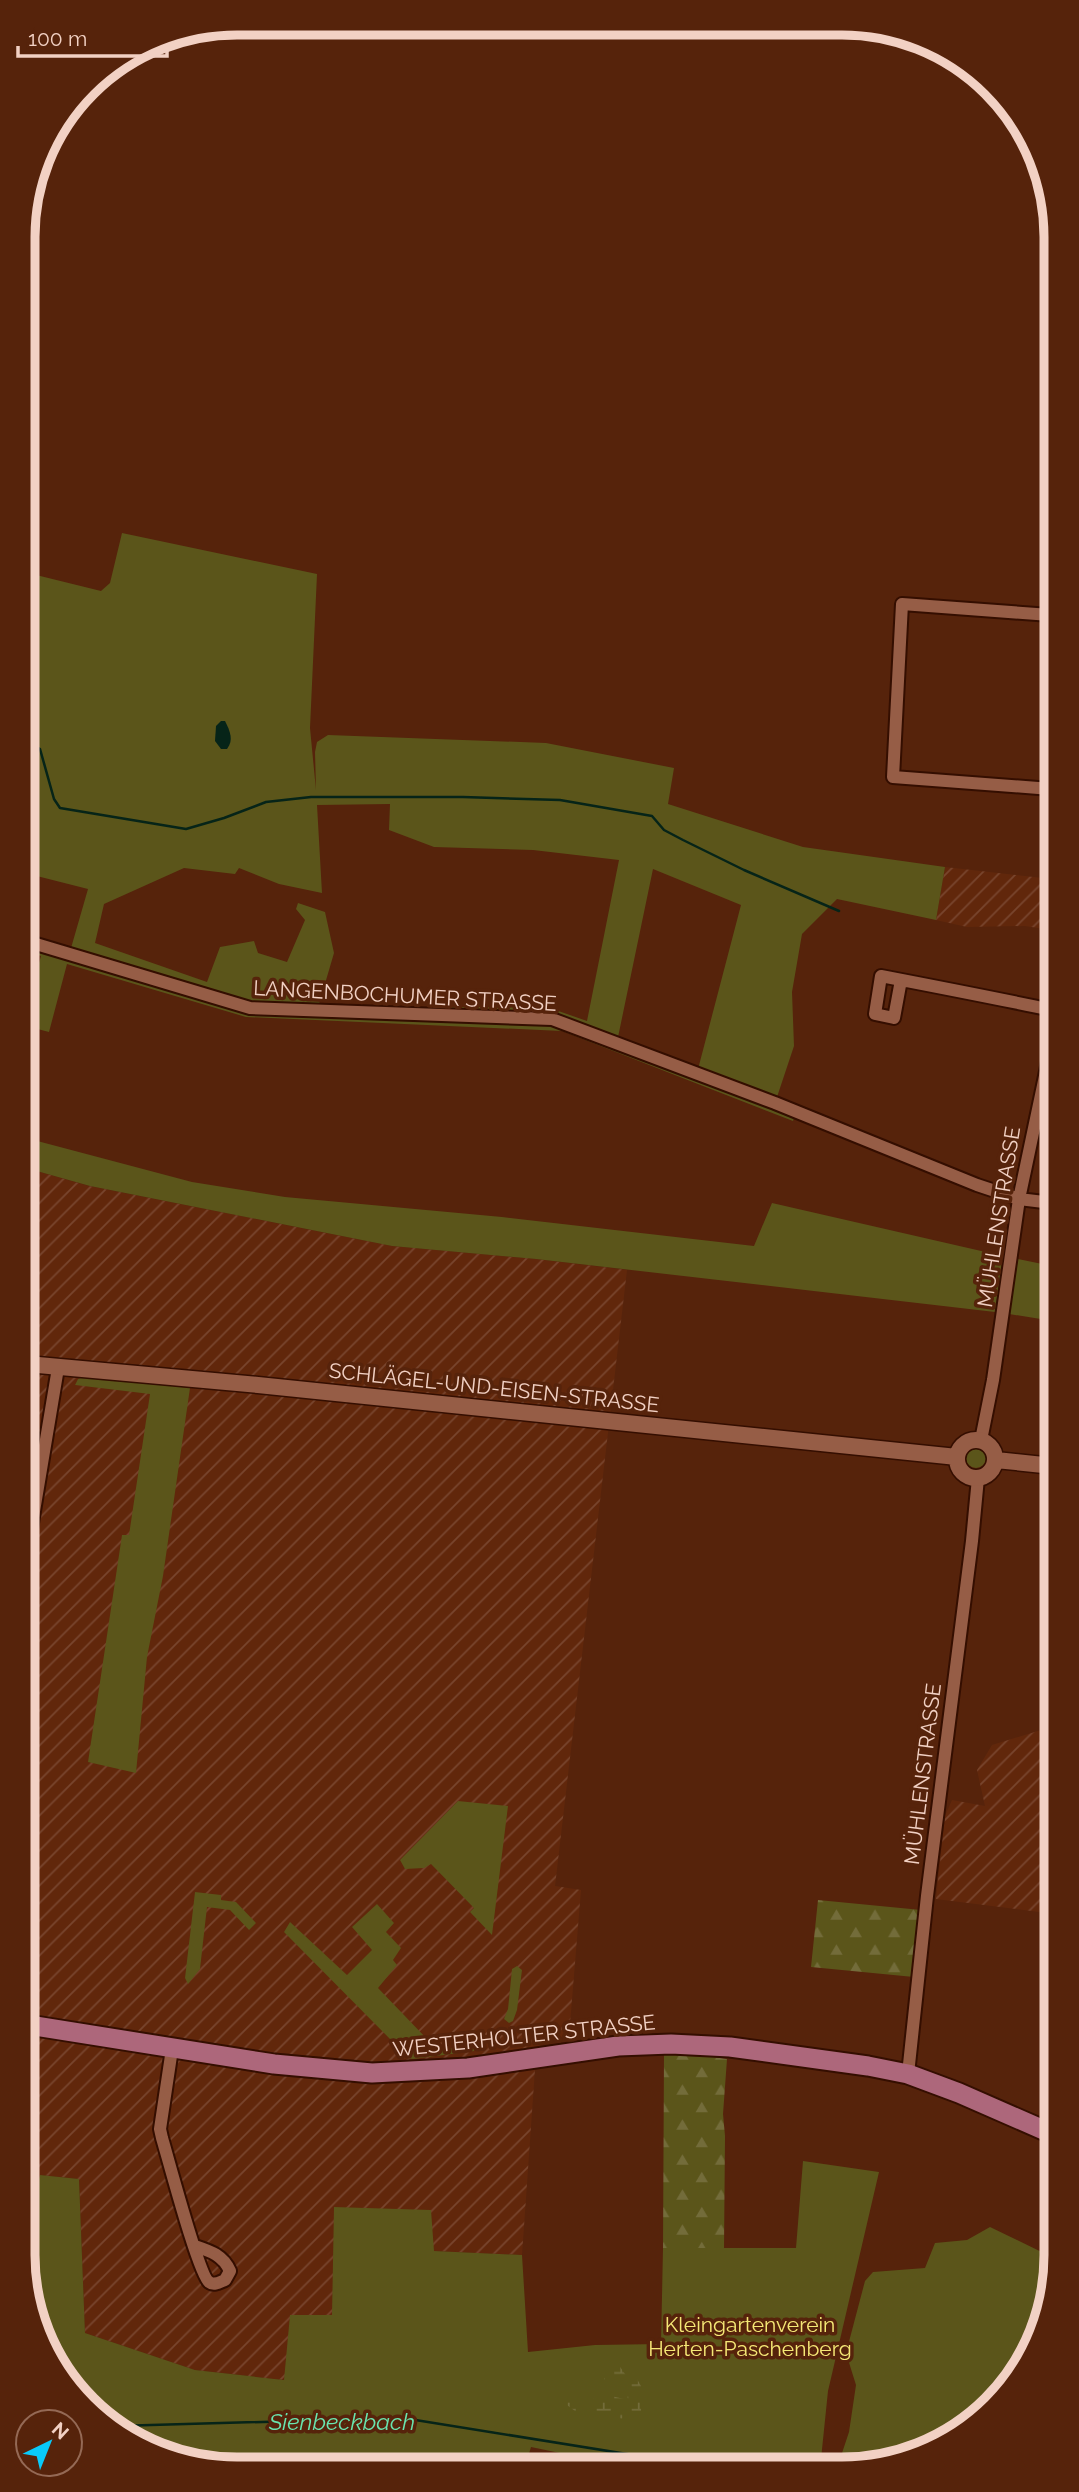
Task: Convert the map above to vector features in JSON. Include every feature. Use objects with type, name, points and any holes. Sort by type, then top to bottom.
[{"type":"main road","name":"WESTERHOLTER STRASSE","points":[[35,2026],[274,2064],[372,2073],[468,2068],[618,2046],[671,2044],[780,2053],[908,2074],[1044,2130]]},
{"type":"street","points":[[1044,615],[902,604],[893,777],[1044,788]]},
{"type":"street","name":"LANGENBOCHUMER STRASSE","points":[[35,944],[250,1008],[552,1019],[710,1078],[977,1185],[1018,1199],[1044,1202]]},
{"type":"street","points":[[901,980],[1044,1008]]},
{"type":"street","name":"MÜHLENSTRASSE","points":[[981,1440],[993,1380],[1018,1199],[1044,1080]]},
{"type":"street","name":"SCHLÄGEL-UND-EISEN-STRASSE","points":[[35,1365],[283,1387],[957,1457]]},
{"type":"street","points":[[35,1505],[58,1368]]},
{"type":"street","points":[[981,1440],[991,1447],[996,1460],[990,1472],[978,1478],[970,1477],[962,1472],[957,1457],[966,1442],[981,1440]]},
{"type":"street","points":[[996,1460],[1044,1465]]},
{"type":"street","name":"MÜHLENSTRASSE","points":[[908,2074],[978,1478]]},
{"type":"street","points":[[172,2049],[160,2129],[195,2246]]},
{"type":"shaded area","points":[[225,721],[230,735],[227,749],[221,749],[215,741],[216,726]]},
{"type":"shaded area","points":[[945,867],[1044,878],[1044,929],[1025,926],[967,927],[936,920]]},
{"type":"shaded area","points":[[35,1171],[89,1186],[392,1246],[627,1270],[555,1886],[581,1890],[569,2036],[541,2042],[535,2069],[522,2255],[433,2251],[430,2210],[332,2316],[284,2380],[195,2370],[85,2333],[79,2179],[40,2175],[35,2195]]},
{"type":"shaded area","points":[[1044,1729],[1044,1913],[936,1899],[945,1816],[952,1800],[985,1806],[977,1770],[992,1745]]},
{"type":"green space","points":[[122,533],[317,574],[310,728],[316,790],[317,742],[328,735],[546,743],[674,768],[668,804],[803,847],[945,867],[936,920],[837,899],[802,934],[792,992],[794,1046],[775,1103],[796,1112],[793,1121],[562,1031],[246,1017],[67,964],[49,1032],[35,1028],[35,977],[41,956],[35,954],[35,944],[69,955],[88,889],[35,876],[35,575],[101,591],[110,583]],"holes":[[[390,804],[389,830],[434,847],[533,850],[619,860],[587,1021],[547,1007],[450,1007],[448,1017],[317,1011],[334,953],[325,912],[298,903],[296,909],[305,920],[287,962],[258,953],[254,941],[220,947],[207,982],[95,943],[104,904],[184,868],[235,874],[239,868],[279,884],[322,893],[317,805]],[[653,869],[741,905],[697,1073],[617,1042]]]},
{"type":"green space","points":[[35,1140],[192,1182],[285,1197],[502,1217],[754,1246],[772,1203],[1003,1256],[995,1312],[536,1259],[392,1246],[90,1186],[35,1171]]},
{"type":"green space","points":[[1018,1259],[1044,1264],[1044,1320],[1009,1314]]},
{"type":"green space","points":[[85,1376],[190,1388],[163,1576],[147,1657],[136,1773],[88,1762],[122,1535],[129,1535],[150,1394],[75,1385],[78,1379]]},
{"type":"green space","points":[[976,1448],[983,1451],[986,1458],[983,1465],[976,1468],[969,1465],[966,1458],[969,1451]]},
{"type":"green space","points":[[458,1801],[508,1806],[492,1935],[470,1912],[474,1908],[431,1864],[424,1868],[405,1869],[400,1860]]},
{"type":"green space","points":[[195,1892],[221,1895],[221,1900],[236,1902],[256,1923],[249,1930],[230,1910],[207,1907],[200,1969],[188,1984],[185,1978]]},
{"type":"green space","points":[[818,1900],[921,1910],[914,1977],[811,1967]]},
{"type":"green space","points":[[377,1904],[394,1923],[386,1932],[401,1948],[393,1960],[397,1965],[378,1988],[428,2040],[390,2039],[284,1932],[290,1922],[347,1975],[372,1950],[352,1927]]},
{"type":"green space","points":[[517,1966],[522,1970],[517,2010],[513,2021],[509,2023],[504,2019],[508,2009],[512,1969]]},
{"type":"green space","points":[[1044,1985],[1044,2022],[1040,2021]]},
{"type":"green space","points":[[473,2045],[474,2051],[413,2059],[407,2058],[398,2049],[462,2048]]},
{"type":"green space","points":[[694,2054],[727,2059],[723,2114],[724,2248],[663,2248],[664,2055]]},
{"type":"green space","name":"Kleingartenverein Herten-Paschenberg","points":[[803,2161],[879,2172],[828,2391],[821,2457],[579,2457],[531,2447],[528,2457],[224,2457],[172,2446],[125,2423],[85,2388],[69,2367],[50,2332],[37,2282],[35,2195],[40,2175],[79,2179],[85,2333],[195,2370],[284,2380],[290,2315],[332,2315],[334,2207],[431,2210],[434,2251],[522,2255],[528,2352],[595,2345],[661,2344],[663,2248],[796,2248]]},
{"type":"green space","points":[[990,2227],[1044,2253],[1037,2307],[1017,2356],[994,2388],[975,2407],[943,2430],[894,2450],[839,2457],[849,2432],[856,2385],[846,2353],[865,2281],[873,2272],[925,2268],[935,2243],[967,2240]]},
{"type":"green space","points":[[616,2361],[627,2377],[634,2374],[641,2386],[641,2420],[593,2416],[586,2411],[579,2414],[563,2402],[563,2394],[572,2395],[587,2405],[599,2393],[628,2400],[627,2393],[604,2379],[606,2364]]},
{"type":"waterway","points":[[35,746],[40,749],[54,799],[60,808],[186,829],[266,802],[311,797],[560,800],[652,816],[664,830],[683,840],[839,911]]},
{"type":"waterway","name":"Sienbeckbach","points":[[130,2426],[403,2418],[646,2457]]}]
